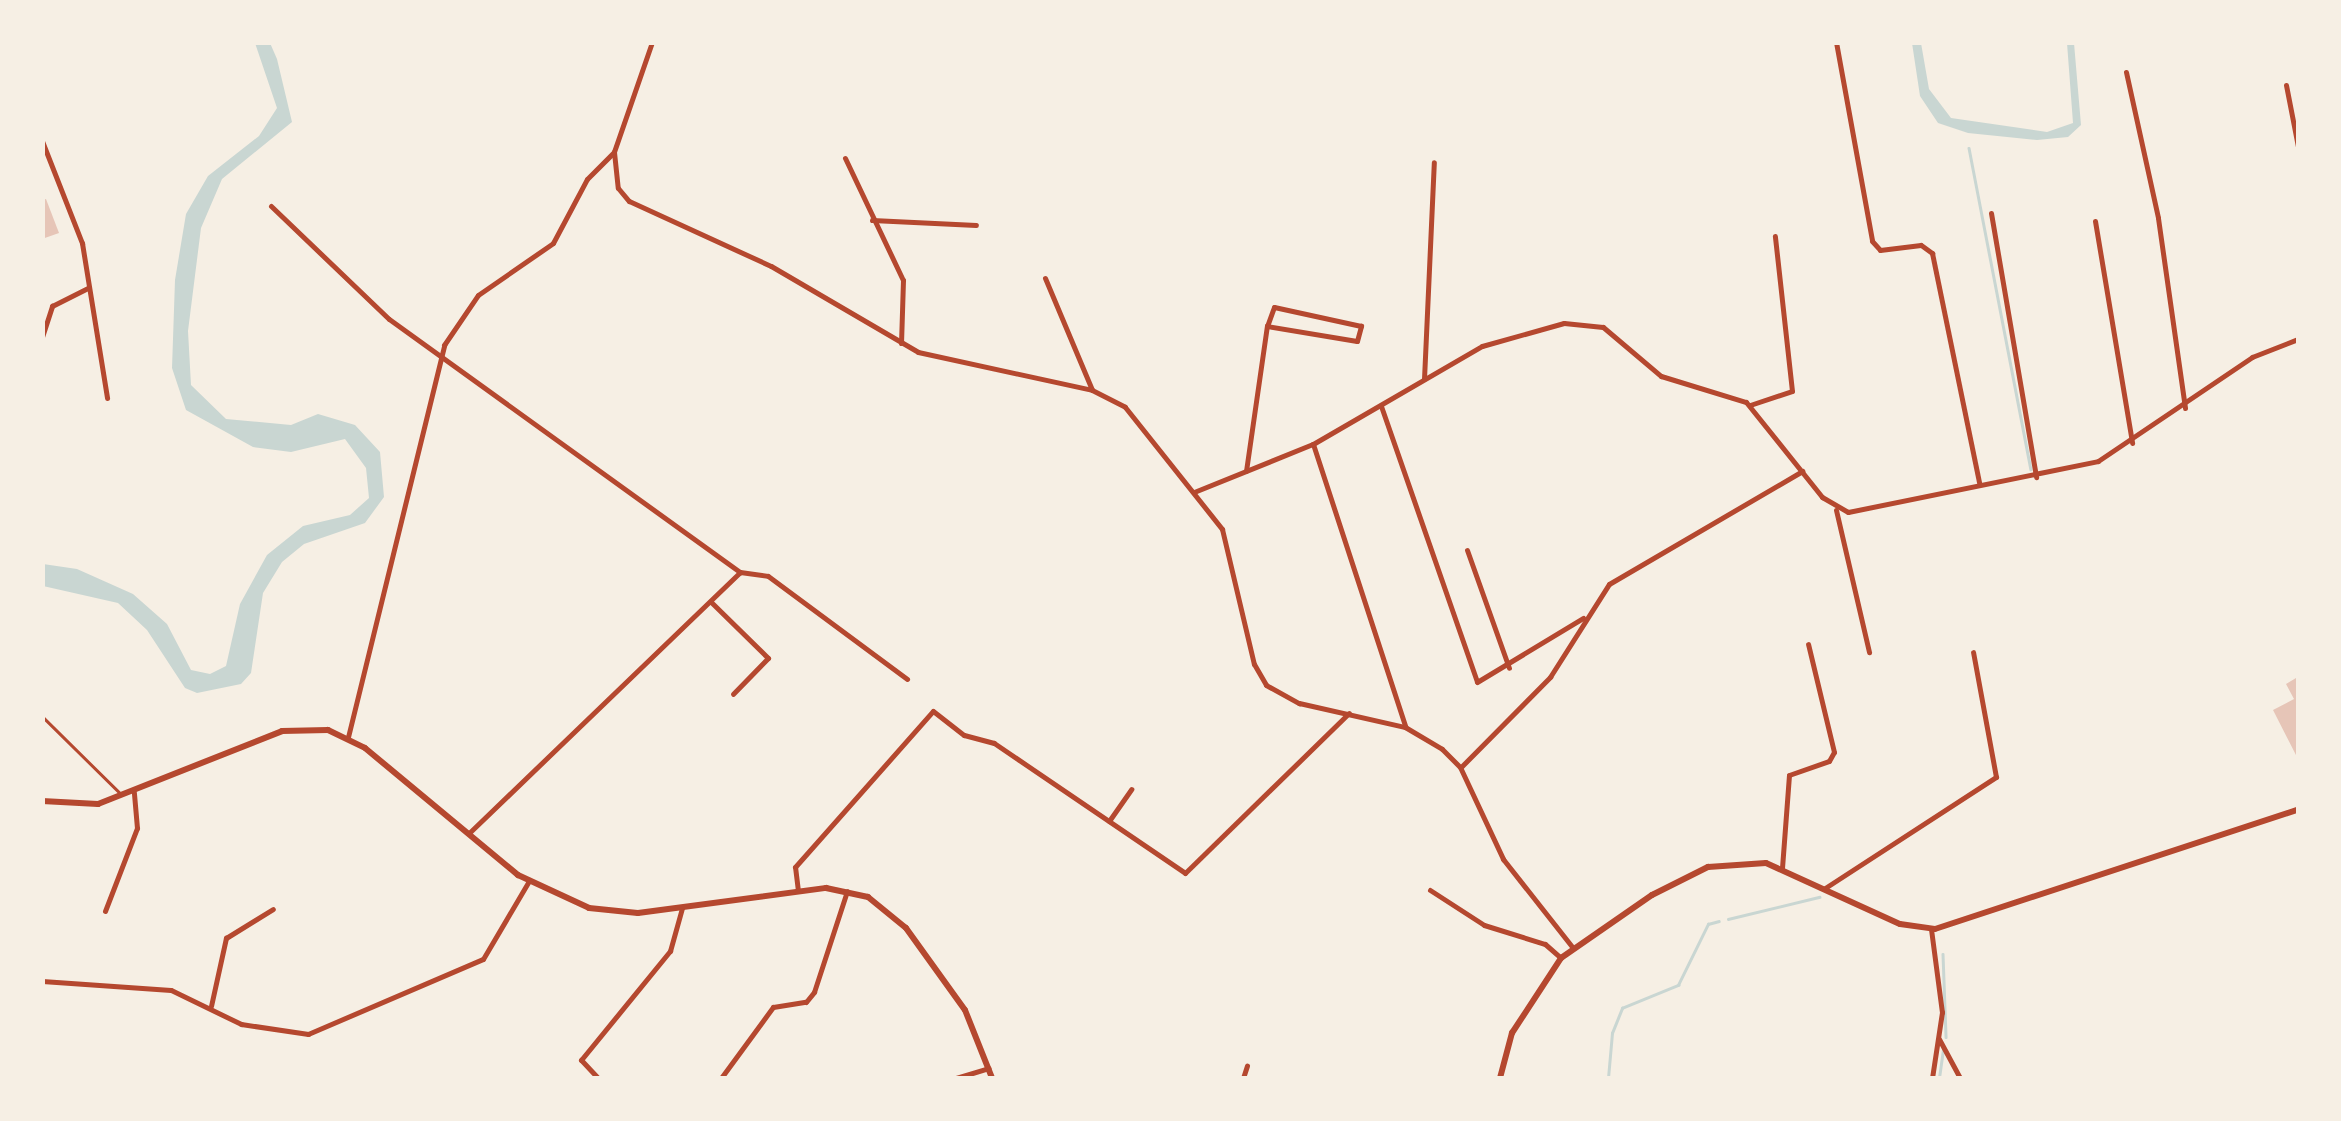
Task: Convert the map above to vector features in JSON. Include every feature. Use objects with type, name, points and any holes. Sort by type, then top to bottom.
[{"type":"street","points":[[652,42],[614,152],[614,176],[629,201],[770,266],[928,356],[1092,390],[1138,420],[1194,492],[1231,552],[1259,676],[1285,698],[1405,727],[1460,767],[1495,848],[1573,948]]},
{"type":"street","points":[[1836,42],[1872,241],[1880,250],[1921,246],[1932,253],[1980,482]]},
{"type":"street","points":[[2126,72],[2158,218],[2185,408]]},
{"type":"street","points":[[2286,85],[2298,147]]},
{"type":"street","points":[[42,142],[73,212],[108,398]]},
{"type":"street","points":[[348,737],[440,354],[478,295],[553,243],[587,179],[614,152]]},
{"type":"street","points":[[845,158],[903,280],[902,343]]},
{"type":"street","points":[[1424,380],[1434,162]]},
{"type":"street","points":[[271,206],[389,319],[740,572],[768,576],[907,680]]},
{"type":"street","points":[[1991,214],[2036,477]]},
{"type":"street","points":[[872,220],[976,225]]},
{"type":"street","points":[[2096,221],[2132,443]]},
{"type":"street","points":[[1750,405],[1792,390],[1776,236]]},
{"type":"street","points":[[1045,278],[1092,390]]},
{"type":"street","points":[[42,336],[52,306],[88,288]]},
{"type":"street","points":[[1246,471],[1268,326],[1274,307],[1361,326],[1358,341],[1268,326]]},
{"type":"street","points":[[1194,492],[1313,444],[1502,339],[1590,323],[1611,332],[1661,376],[1750,405],[1836,510],[1869,652]]},
{"type":"street","points":[[1836,510],[1980,482],[2082,468],[2132,443],[2252,357],[2298,339]]},
{"type":"street","points":[[1381,406],[1477,682],[1509,668],[1583,618]]},
{"type":"street","points":[[1313,444],[1405,727]]},
{"type":"street","points":[[1460,767],[1550,677],[1583,618],[1618,576],[1802,471]]},
{"type":"street","points":[[1467,550],[1509,668]]},
{"type":"street","points":[[468,834],[740,572]]},
{"type":"street","points":[[711,602],[768,658],[733,694]]},
{"type":"street","points":[[1782,868],[1789,776],[1829,761],[1834,752],[1808,644]]},
{"type":"street","points":[[1825,888],[1996,777],[1973,652]]},
{"type":"street","points":[[798,891],[795,867],[932,712],[964,734],[994,744],[1185,874],[1350,713]]},
{"type":"street","points":[[42,800],[84,806],[123,797],[282,732],[318,728],[348,737],[529,882],[600,911],[682,908],[798,891],[847,891],[880,904],[906,928],[965,1010],[992,1078]]},
{"type":"street","points":[[1108,821],[1131,790]]},
{"type":"street","points":[[105,911],[137,828],[134,792]]},
{"type":"street","points":[[1500,1078],[1512,1033],[1561,958],[1696,872],[1740,861],[1782,868],[1900,924],[1932,929],[2298,810]]},
{"type":"street","points":[[42,981],[148,986],[212,1006],[241,1024],[290,1034],[352,1020],[484,959],[529,882]]},
{"type":"street","points":[[1430,890],[1484,925],[1546,944],[1561,958]]},
{"type":"street","points":[[721,1078],[768,1012],[806,1002],[814,992],[847,891]]},
{"type":"street","points":[[598,1078],[582,1060],[670,951],[682,908]]},
{"type":"street","points":[[212,1006],[226,938],[273,910]]},
{"type":"street","points":[[1932,929],[1940,1039],[1932,1078]]},
{"type":"street","points":[[1940,1039],[1960,1078]]},
{"type":"street","points":[[1243,1078],[1248,1066]]},
{"type":"street","points":[[956,1078],[988,1068]]},
{"type":"lane","points":[[42,716],[123,797]]},
{"type":"shaded area","points":[[255,43],[270,43],[292,122],[222,179],[201,228],[188,331],[191,385],[226,419],[291,425],[318,414],[355,425],[380,452],[384,497],[365,523],[304,544],[282,562],[263,593],[251,673],[241,684],[197,693],[185,688],[147,630],[118,603],[43,586],[43,564],[77,569],[133,594],[167,624],[191,670],[210,674],[226,666],[240,604],[267,555],[303,526],[350,515],[369,498],[366,468],[345,439],[291,452],[253,447],[186,410],[172,368],[175,280],[186,214],[208,176],[259,136],[277,108]]},
{"type":"shaded area","points":[[1912,43],[1921,43],[1929,89],[1951,118],[2047,132],[2073,123],[2067,43],[2074,43],[2081,125],[2068,137],[2037,140],[1968,133],[1938,123],[1920,96]]},
{"type":"building","points":[[46,199],[59,233],[42,239],[42,200]]},
{"type":"building","points":[[2296,678],[2298,759],[2273,710],[2294,699],[2286,684]]},
{"type":"waterway","points":[[1969,148],[2031,469]]},
{"type":"waterway","points":[[1728,919],[1819,897]]},
{"type":"waterway","points":[[1608,1078],[1612,1033],[1622,1008],[1678,985],[1708,924],[1719,921]]},
{"type":"waterway","points":[[1943,954],[1946,1037]]},
{"type":"waterway","points":[[1939,1078],[1943,1049]]}]
